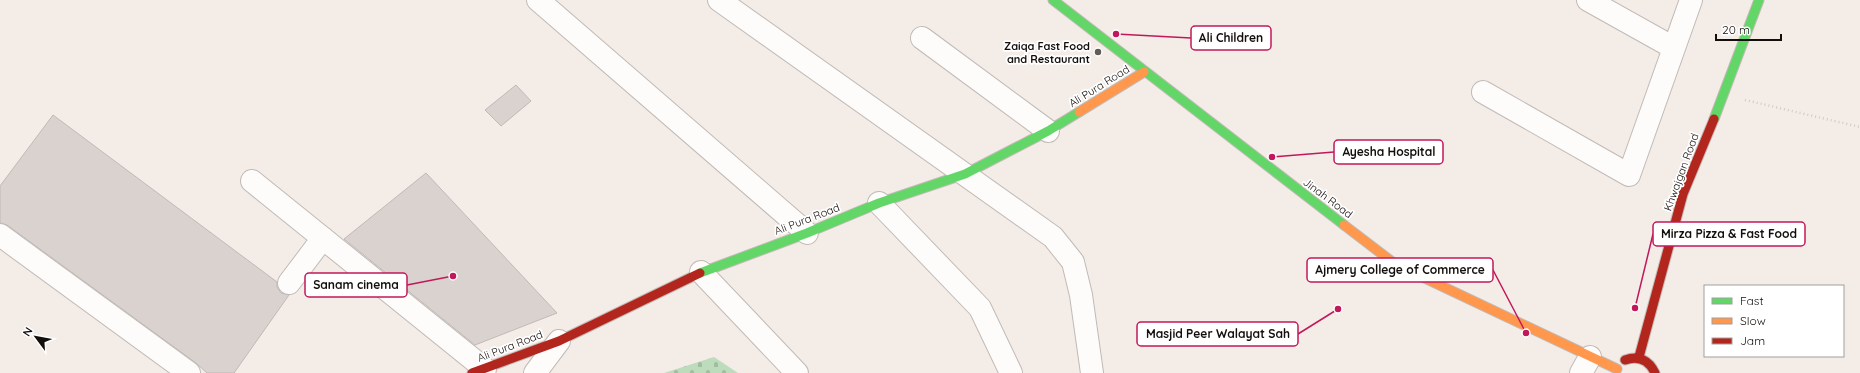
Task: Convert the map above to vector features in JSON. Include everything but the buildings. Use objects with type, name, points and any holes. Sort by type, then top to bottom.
[{"type":"street","points":[[538,0],[807,233]]},
{"type":"street","points":[[719,0],[1053,237],[1072,262],[1081,295],[1092,373]]},
{"type":"street","name":"Jinah Road","points":[[1053,0],[1144,72],[1395,264],[1586,365],[1617,371]]},
{"type":"street","points":[[1588,0],[1674,48]]},
{"type":"street","points":[[1483,92],[1629,175],[1691,0]]},
{"type":"street","name":"Khwajgan Road","points":[[1638,357],[1684,194],[1759,0]]},
{"type":"street","points":[[922,38],[1048,131]]},
{"type":"street","name":"Ali Pura Road","points":[[478,371],[559,341],[701,272],[807,233],[879,204],[964,174],[1048,131],[1144,72]]},
{"type":"street","points":[[252,182],[324,238],[478,371]]},
{"type":"street","points":[[879,204],[980,308],[1011,373]]},
{"type":"street","points":[[0,235],[189,373]]},
{"type":"street","points":[[289,283],[324,238]]},
{"type":"street","points":[[701,272],[797,373]]},
{"type":"street","points":[[535,373],[559,341]]},
{"type":"street","points":[[1617,371],[1627,359],[1638,357],[1651,363],[1655,373]]},
{"type":"path","points":[[1723,95],[1860,127]]},
{"type":"green space","points":[[714,357],[738,373],[664,373]]},
{"type":"traffic: fast","points":[[1053,0],[1344,225]]},
{"type":"traffic: fast","points":[[1714,119],[1759,0]]},
{"type":"traffic: fast","points":[[700,273],[807,233],[879,203],[965,174],[1048,131],[1079,112]]},
{"type":"traffic: slow","points":[[1079,112],[1144,72]]},
{"type":"traffic: slow","points":[[1344,225],[1395,264],[1617,369]]},
{"type":"traffic: jam","points":[[1639,357],[1683,194],[1714,119]]},
{"type":"traffic: jam","points":[[472,373],[559,341],[700,273]]},
{"type":"traffic: jam","points":[[1625,360],[1639,358],[1647,362],[1655,373]]},
{"type":"place","name":"Ali Children","points":[[1116,34]]},
{"type":"place","name":"Zaiqa Fast Food and Restaurant","points":[[1098,52]]},
{"type":"place","name":"Ayesha Hospital","points":[[1272,157]]},
{"type":"place","name":"Sanam cinema","points":[[453,276]]},
{"type":"place","name":"Mirza Pizza & Fast Food","points":[[1635,308]]},
{"type":"place","name":"Masjid Peer Walayat Sah","points":[[1338,309]]},
{"type":"place","name":"Ajmery College of Commerce","points":[[1526,333]]}]
